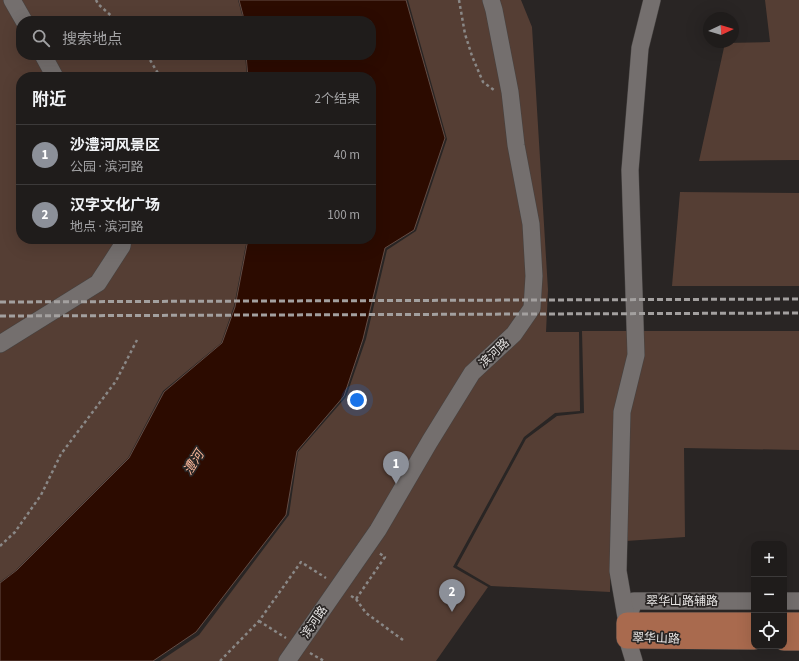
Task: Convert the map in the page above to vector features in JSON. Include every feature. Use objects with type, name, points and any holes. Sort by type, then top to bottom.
[{"type":"main road","name":"翠华山路","points":[[627,631],[751,623]]},
{"type":"main road","points":[[787,623],[799,623]]},
{"type":"main road","name":"翠华山路","points":[[627,631],[751,639]]},
{"type":"main road","points":[[787,640],[799,640]]},
{"type":"street","points":[[12,0],[21,16]]},
{"type":"street","name":"滨河路","points":[[287,661],[378,530],[472,373],[514,334],[532,308],[534,276],[531,224],[516,145],[510,92],[491,0]]},
{"type":"street","points":[[634,661],[627,631],[618,571],[622,412],[636,355],[630,170],[640,48],[652,0]]},
{"type":"street","points":[[46,60],[52,72]]},
{"type":"street","points":[[0,344],[98,283],[122,244]]},
{"type":"street","name":"翠华山路辅路","points":[[627,631],[634,601],[751,601]]},
{"type":"street","points":[[787,601],[799,601]]},
{"type":"path","points":[[96,0],[98,4],[111,16]]},
{"type":"path","points":[[459,0],[465,34],[483,82],[493,90],[510,92]]},
{"type":"path","points":[[150,60],[157,72]]},
{"type":"path","points":[[0,546],[15,532],[41,495],[61,454],[116,381],[137,340]]},
{"type":"path","points":[[220,661],[259,621],[301,562],[338,586]]},
{"type":"path","points":[[356,599],[366,613],[403,640]]},
{"type":"shaded area","points":[[0,0],[238,0],[242,16],[16,16],[16,60],[245,60],[247,72],[16,72],[16,244],[246,244],[234,306],[221,343],[163,391],[128,458],[16,570],[0,582]]},
{"type":"shaded area","points":[[408,0],[521,0],[532,27],[548,290],[546,332],[579,332],[580,411],[555,413],[524,437],[453,567],[488,587],[436,661],[160,661],[199,635],[289,515],[298,452],[346,397],[366,339],[387,250],[416,231],[447,139]]},
{"type":"shaded area","points":[[765,0],[799,0],[799,160],[699,161],[724,48],[739,48],[739,43],[770,42]]},
{"type":"shaded area","points":[[680,192],[799,193],[799,286],[672,286]]},
{"type":"shaded area","points":[[582,331],[799,331],[799,450],[684,448],[685,537],[611,542],[610,592],[491,586],[457,566],[526,439],[557,416],[584,413]]},
{"type":"water","name":"澧河","points":[[239,0],[406,0],[445,138],[414,230],[385,248],[363,339],[344,396],[297,451],[286,515],[196,632],[153,661],[0,661],[0,583],[17,570],[129,458],[164,392],[222,343],[235,307],[247,244],[376,244],[376,72],[248,72],[246,60],[376,60],[376,16],[243,15]]},
{"type":"railway","points":[[0,302],[799,299]]},
{"type":"railway","points":[[0,316],[799,313]]},
{"type":"place","name":"沙澧河风景区","points":[[396,484]]},
{"type":"place","name":"汉字文化广场","points":[[452,612]]}]
